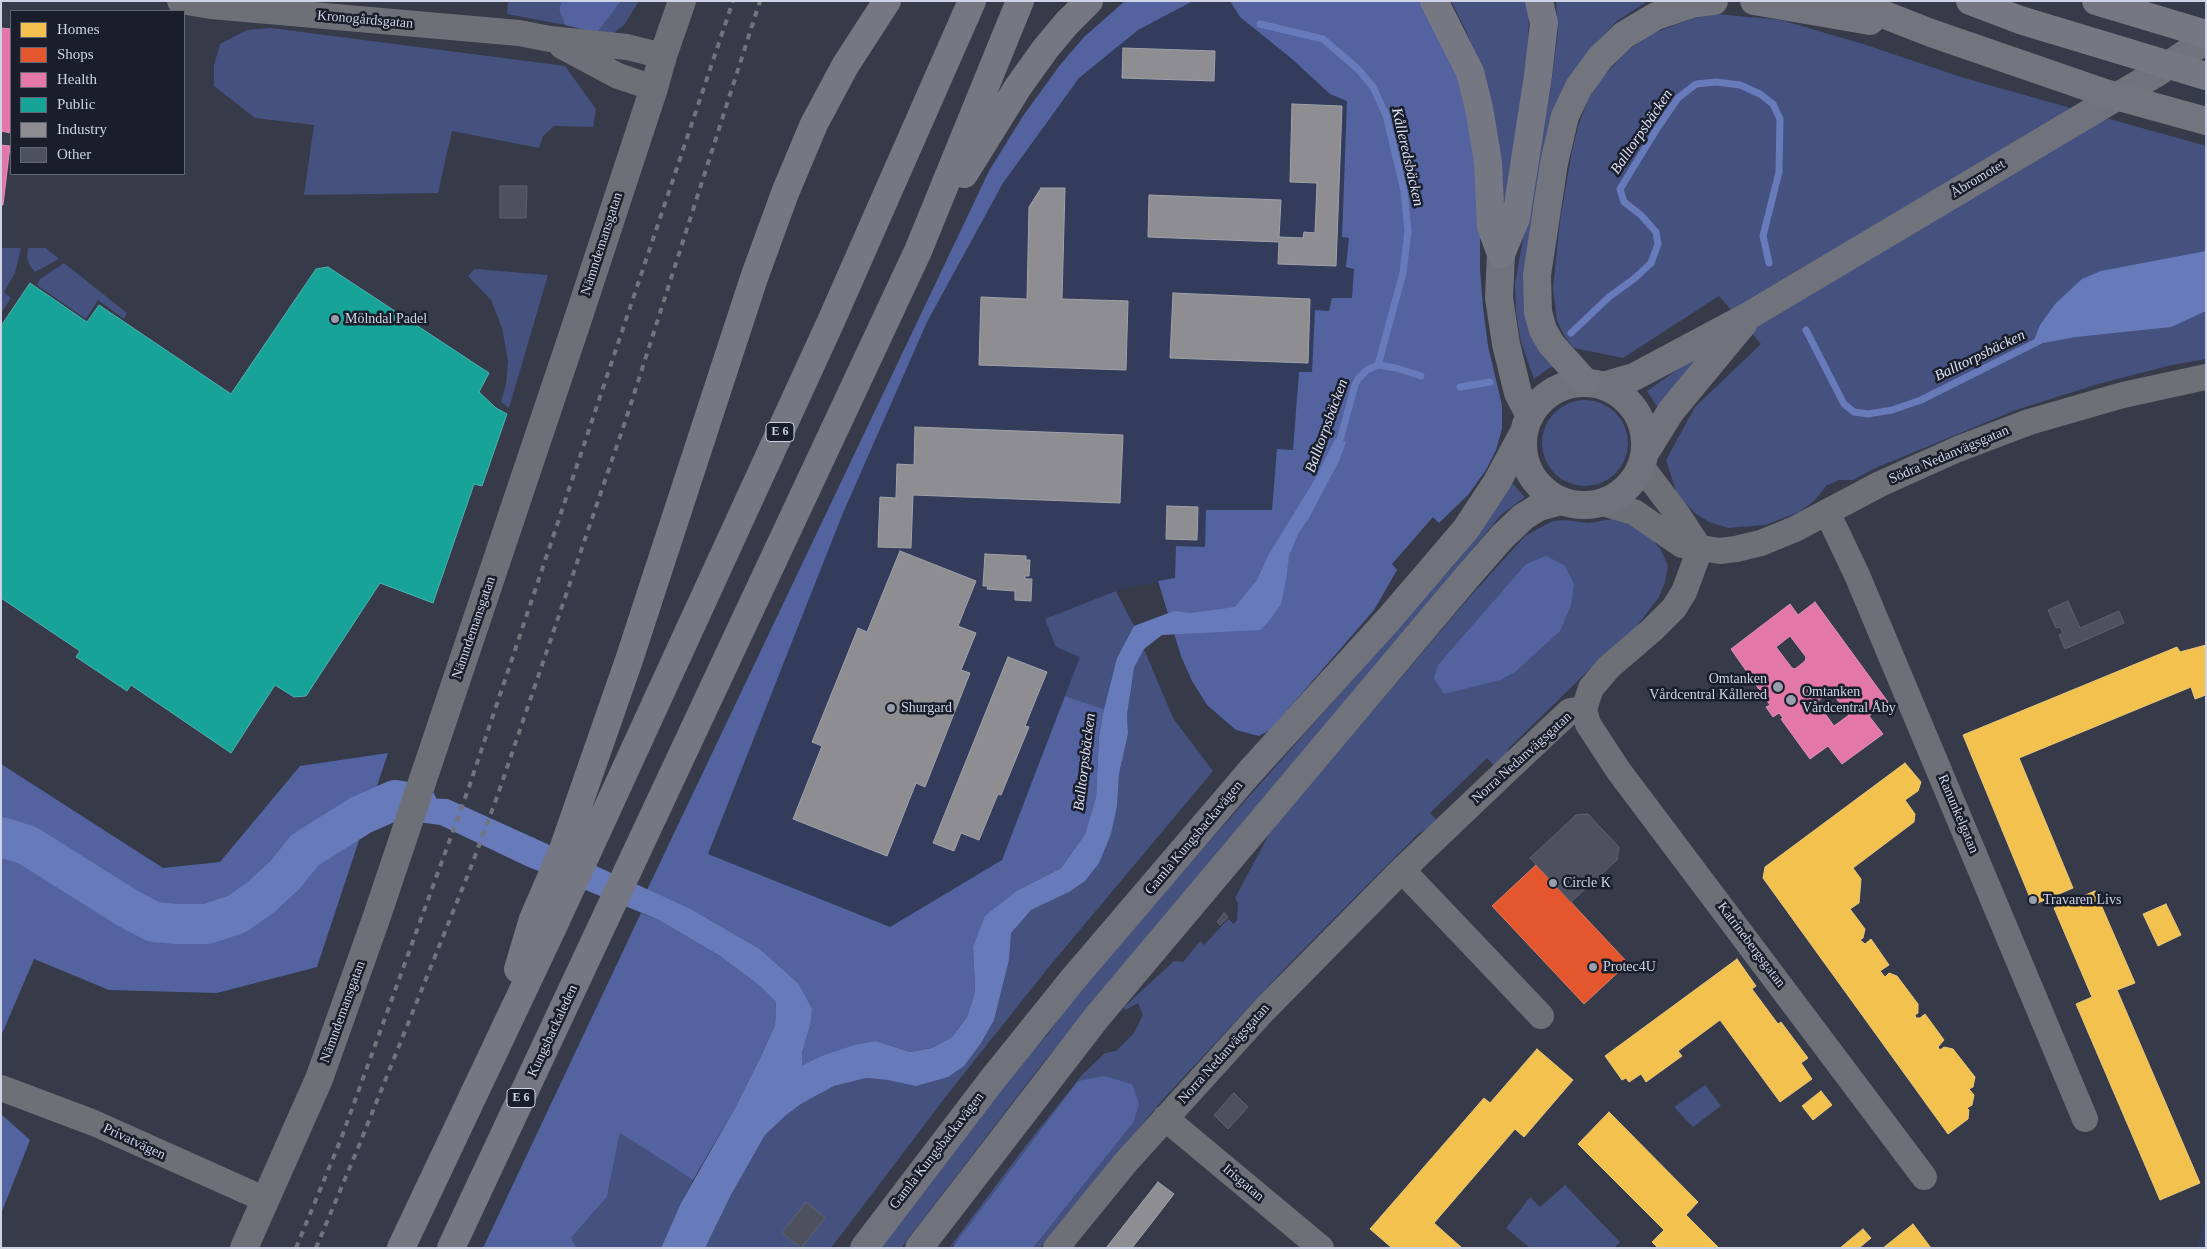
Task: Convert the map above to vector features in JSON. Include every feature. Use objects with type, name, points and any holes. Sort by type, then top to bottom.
[{"type":"highway","points":[[573,856],[629,660],[754,278],[785,193],[814,124],[864,34],[887,1]]},
{"type":"highway","name":"E 6","points":[[401,1248],[490,1061],[543,923],[573,856],[832,319],[972,1]]},
{"type":"highway","name":"E 6","points":[[918,251],[1020,1]]},
{"type":"highway","points":[[918,251],[1018,87],[1046,48],[1067,23],[1090,1]]},
{"type":"highway","points":[[1434,1],[1470,72],[1479,108],[1488,162],[1491,227],[1501,254]]},
{"type":"highway","points":[[1501,254],[1516,218],[1538,76],[1544,23],[1539,1]]},
{"type":"highway","points":[[1594,385],[1551,344],[1543,330],[1538,312],[1537,275],[1554,162],[1565,116],[1579,87],[1600,58],[1624,35],[1656,16],[1692,4],[1714,1]]},
{"type":"highway","points":[[1754,1],[1931,33]]},
{"type":"highway","points":[[1849,1],[1931,33],[2105,93],[2206,120]]},
{"type":"highway","points":[[1970,1],[2020,20],[2206,76]]},
{"type":"highway","points":[[2096,1],[2206,34]]},
{"type":"highway","name":"Kungsbackaleden","points":[[451,1248],[918,251]]},
{"type":"main road","name":"Åbromotet","points":[[1750,315],[1671,411],[1643,460],[1635,479],[1626,489],[1602,503],[1582,505],[1561,501],[1540,487],[1530,473],[1523,449],[1527,424],[1540,402],[1553,391],[1569,385],[1594,385],[1634,377],[1750,315],[2155,74],[2206,40]]},
{"type":"main road","points":[[1501,254],[1499,298],[1506,344],[1527,424]]},
{"type":"main road","points":[[1594,385],[1622,396],[1636,412],[1644,432],[1643,460]]},
{"type":"main road","name":"Gamla Kungsbackavägen","points":[[864,1248],[986,1087],[1074,978],[1250,773],[1390,619],[1466,530],[1497,482],[1527,424]]},
{"type":"main road","points":[[919,1248],[1048,1078],[1097,1017],[1473,570],[1522,517],[1539,507],[1561,501]]},
{"type":"street","name":"Kronogårdsgatan","points":[[180,1],[211,6],[519,33],[550,40],[627,47],[663,56]]},
{"type":"street","name":"Nämndemansgatan","points":[[244,1248],[319,1079],[399,848],[682,1]]},
{"type":"street","name":"Kronogårdsgatan","points":[[550,40],[618,76],[654,88]]},
{"type":"street","name":"Södra Nedanvägsgatan","points":[[1602,503],[1634,512],[1682,545],[1700,549],[1736,549],[1761,543],[1796,529],[1880,484],[1958,449],[2029,422],[2123,395],[2206,377]]},
{"type":"street","points":[[1643,460],[1700,549]]},
{"type":"street","name":"Ranunkelgatan","points":[[1827,512],[1857,575],[2085,1119]]},
{"type":"street","name":"Norra Nedanvägsgatan","points":[[1056,1248],[1126,1162],[1264,1010],[1402,870],[1564,716],[1570,711],[1584,709],[1592,688],[1609,667],[1652,630],[1674,608],[1684,592],[1700,549]]},
{"type":"street","name":"Katrinebergsgatan","points":[[1584,709],[1588,724],[1618,770],[1924,1177]]},
{"type":"street","points":[[1402,870],[1541,1016]]},
{"type":"street","name":"Privatvägen","points":[[1,1088],[94,1123],[266,1200]]},
{"type":"street","name":"Irisgatan","points":[[1166,1118],[1321,1248]]},
{"type":"shaded area","points":[[508,1],[562,1],[559,9],[565,25],[507,14]]},
{"type":"shaded area","points":[[562,1],[621,1],[597,33],[565,25],[559,9]]},
{"type":"shaded area","points":[[621,1],[639,1],[624,25],[612,34],[597,33]]},
{"type":"shaded area","points":[[1125,1],[1193,1],[1138,30],[1079,78],[1003,183],[927,322],[843,513],[708,854],[890,927],[1002,860],[1065,696],[1104,709],[1099,736],[1096,797],[1085,834],[1061,868],[1018,890],[973,947],[975,992],[967,1017],[952,1037],[932,1048],[910,1052],[876,1041],[821,1056],[802,1067],[802,1053],[810,1026],[798,983],[760,949],[691,909],[647,890],[989,171],[1023,116],[1060,65],[1084,37]]},
{"type":"shaded area","points":[[1193,1],[1230,1],[1240,17],[1292,59],[1330,94],[1347,101],[1342,236],[1349,238],[1354,268],[1352,299],[1329,311],[1315,310],[1312,372],[1299,372],[1293,450],[1277,450],[1272,511],[1206,510],[1205,547],[1175,578],[1116,591],[1045,619],[1081,657],[1002,860],[890,927],[708,854],[843,513],[927,322],[1003,183],[1079,78],[1103,56],[1138,30]]},
{"type":"shaded area","points":[[1230,1],[1426,1],[1460,83],[1472,126],[1480,214],[1480,269],[1483,307],[1488,346],[1502,405],[1502,429],[1496,450],[1486,470],[1468,495],[1439,523],[1433,517],[1392,564],[1397,570],[1374,610],[1270,730],[1259,736],[1236,730],[1207,705],[1192,681],[1181,656],[1158,581],[1175,578],[1176,546],[1205,547],[1206,510],[1272,510],[1277,449],[1293,450],[1299,372],[1312,372],[1315,310],[1329,311],[1332,298],[1352,298],[1354,269],[1346,267],[1349,238],[1342,237],[1347,101],[1330,94],[1292,59],[1240,17]]},
{"type":"shaded area","points":[[1451,1],[1527,1],[1529,18],[1527,59],[1507,194],[1501,207],[1479,65],[1467,33]]},
{"type":"shaded area","points":[[1556,1],[1648,1],[1617,21],[1590,49],[1532,241],[1559,365],[1549,368],[1534,379],[1521,342],[1516,312],[1515,283],[1551,86],[1558,32]]},
{"type":"shaded area","points":[[1717,14],[1781,20],[1863,44],[1964,78],[2206,146],[2206,359],[2172,365],[2098,384],[2016,410],[1873,469],[1853,480],[1839,480],[1827,485],[1814,501],[1799,512],[1765,525],[1728,528],[1709,522],[1695,513],[1677,494],[1666,460],[1695,407],[1761,344],[1719,296],[1623,358],[1574,348],[1565,337],[1557,321],[1553,288],[1560,221],[1572,151],[1579,123],[1590,96],[1602,78],[1626,52],[1648,35],[1691,19]]},
{"type":"shaded area","points":[[271,28],[565,66],[596,109],[593,127],[554,126],[543,136],[539,148],[452,131],[438,193],[304,195],[314,125],[255,118],[214,86],[214,65],[220,44],[247,30]]},
{"type":"shaded area","points":[[1,248],[21,248],[15,273],[4,292],[11,298],[1,313]]},
{"type":"shaded area","points":[[28,248],[46,248],[59,259],[35,272],[27,258]]},
{"type":"shaded area","points":[[2206,251],[2206,311],[2171,327],[2076,337],[2032,345],[2040,325],[2055,304],[2082,279],[2101,271]]},
{"type":"shaded area","points":[[64,263],[127,313],[124,319],[98,300],[86,319],[37,285],[40,279]]},
{"type":"shaded area","points":[[475,269],[548,275],[509,408],[501,402],[506,384],[508,361],[502,328],[491,300],[468,276]]},
{"type":"shaded area","points":[[1717,342],[1690,366],[1658,408],[1647,391]]},
{"type":"shaded area","points":[[1585,400],[1601,403],[1609,407],[1621,419],[1625,427],[1628,443],[1625,459],[1621,467],[1609,479],[1601,483],[1585,486],[1569,483],[1561,479],[1549,467],[1545,459],[1542,443],[1545,427],[1549,419],[1561,407],[1569,403]]},
{"type":"shaded area","points":[[1335,439],[1346,442],[1339,461],[1309,518],[1298,534],[1289,556],[1281,604],[1269,621],[1260,630],[1162,635],[1144,649],[1134,668],[1127,714],[1128,734],[1119,774],[1117,806],[1111,834],[1099,863],[1085,881],[1069,892],[1031,910],[1011,933],[1009,960],[994,1020],[981,1043],[964,1066],[948,1077],[916,1086],[888,1080],[866,1078],[834,1086],[801,1104],[765,1135],[732,1193],[705,1248],[661,1248],[681,1203],[735,1108],[762,1054],[775,1025],[776,1002],[760,986],[720,956],[657,919],[526,866],[440,825],[366,815],[365,796],[448,799],[691,909],[760,949],[798,983],[812,1009],[810,1026],[802,1053],[802,1066],[821,1056],[855,1045],[876,1041],[910,1052],[932,1048],[952,1037],[967,1017],[975,992],[973,947],[985,916],[1018,890],[1061,868],[1085,834],[1096,797],[1099,736],[1104,709],[1117,658],[1134,626],[1174,611],[1190,613],[1235,607],[1257,580],[1269,554],[1315,479]]},
{"type":"shaded area","points":[[1511,482],[1525,497],[1501,515],[1042,1064],[901,1248],[880,1248],[1017,1069],[1048,1034],[1074,998],[1169,887],[1453,566],[1471,544]]},
{"type":"shaded area","points":[[1618,518],[1646,532],[1661,550],[1668,566],[1665,582],[1659,597],[1631,634],[1596,663],[1508,749],[1505,762],[1498,769],[1487,758],[1430,813],[1440,823],[1419,833],[1291,962],[1164,1098],[1040,1248],[1033,1248],[1133,1123],[949,1248],[1027,1144],[1083,1074],[1105,1053],[1116,1051],[1134,1033],[1143,1015],[1138,1003],[1125,1010],[1124,1007],[1174,961],[1183,962],[1200,941],[1204,945],[1228,919],[1234,924],[1237,920],[1238,903],[1235,898],[1271,831],[1467,600],[1525,536],[1553,521],[1565,520],[1589,523]]},
{"type":"shaded area","points":[[1546,556],[1564,565],[1574,584],[1571,605],[1560,631],[1515,672],[1500,680],[1444,694],[1434,678],[1438,665],[1526,564]]},
{"type":"shaded area","points":[[1116,591],[1134,626],[1117,658],[1104,709],[1065,696],[1080,657],[1056,647],[1045,619]]},
{"type":"shaded area","points":[[1144,649],[1173,718],[1213,771],[1048,968],[947,1095],[831,1248],[705,1248],[732,1193],[765,1135],[786,1114],[834,1086],[866,1078],[888,1080],[994,1020],[1009,960],[1010,933],[1031,910],[1069,892],[1117,806],[1119,774],[1128,734],[1127,714],[1134,668]]},
{"type":"shaded area","points":[[388,753],[317,967],[217,993],[109,990],[34,959],[1,1036],[1,764],[163,868],[220,862],[300,766]]},
{"type":"shaded area","points":[[641,913],[657,919],[720,956],[760,986],[776,1002],[775,1025],[762,1054],[735,1108],[693,1180],[620,1133],[607,1197],[571,1238],[577,1248],[483,1248]]},
{"type":"shaded area","points":[[1104,1076],[1132,1084],[1139,1104],[1133,1123],[1033,1248],[952,1248],[1078,1081]]},
{"type":"shaded area","points":[[1705,1085],[1721,1106],[1693,1127],[1674,1107]]},
{"type":"shaded area","points":[[1,1114],[30,1140],[1,1214]]},
{"type":"shaded area","points":[[620,1133],[693,1180],[661,1248],[577,1248],[571,1238],[607,1197]]},
{"type":"shaded area","points":[[1565,1185],[1620,1242],[1614,1248],[1530,1248],[1506,1228],[1530,1197],[1540,1207]]},
{"type":"shaded area","points":[[2203,1218],[2206,1218],[2206,1248],[2197,1248]]},
{"type":"building: Homes","points":[[2206,645],[2206,695],[2195,699],[2191,687],[2019,758],[2073,888],[2033,905],[1963,735],[2177,647],[2180,652]]},
{"type":"building: Homes","points":[[1905,763],[1921,782],[1918,791],[1905,800],[1915,814],[1914,822],[1853,868],[1861,879],[1859,903],[1850,909],[1865,929],[1863,938],[1860,940],[1865,944],[1871,939],[1889,965],[1880,971],[1885,977],[1889,973],[1897,976],[1918,1004],[1916,1018],[1920,1018],[1925,1014],[1944,1040],[1938,1047],[1940,1050],[1944,1047],[1953,1049],[1975,1077],[1973,1087],[1969,1089],[1974,1095],[1972,1105],[1967,1108],[1969,1110],[1968,1119],[1948,1134],[1763,878],[1765,867]]},
{"type":"building: Homes","points":[[2095,891],[2135,983],[2117,990],[2200,1183],[2160,1200],[2076,1004],[2092,997],[2054,908]]},
{"type":"building: Homes","points":[[2166,904],[2181,935],[2158,946],[2143,914]]},
{"type":"building: Homes","points":[[1737,959],[1756,986],[1752,989],[1778,1024],[1781,1022],[1808,1058],[1801,1063],[1812,1079],[1780,1102],[1720,1020],[1678,1051],[1682,1056],[1646,1082],[1641,1074],[1629,1082],[1626,1078],[1622,1080],[1605,1056]]},
{"type":"building: Homes","points":[[1537,1049],[1573,1080],[1524,1137],[1515,1129],[1434,1223],[1462,1248],[1392,1248],[1370,1229],[1484,1098],[1490,1103]]},
{"type":"building: Homes","points":[[1821,1091],[1832,1105],[1813,1120],[1802,1106]]},
{"type":"building: Homes","points":[[1609,1112],[1698,1202],[1686,1215],[1719,1248],[1658,1248],[1652,1242],[1664,1230],[1578,1144]]},
{"type":"building: Homes","points":[[1913,1224],[1931,1248],[1883,1248]]},
{"type":"building: Homes","points":[[1863,1229],[1871,1238],[1859,1248],[1840,1248]]},
{"type":"building: Shops","points":[[1536,865],[1628,963],[1584,1004],[1492,906]]},
{"type":"building: Health","points":[[1,28],[10,29],[10,133],[1,131]]},
{"type":"building: Health","points":[[1,145],[10,146],[3,205],[1,205]]},
{"type":"building: Health","points":[[1815,602],[1888,702],[1869,716],[1883,734],[1842,764],[1828,746],[1810,759],[1781,719],[1783,718],[1779,713],[1773,717],[1766,707],[1770,705],[1731,649],[1790,604],[1798,615]],"holes":[[[1790,636],[1806,657],[1805,661],[1795,669],[1792,668],[1776,647]],[[1828,694],[1833,694],[1849,715],[1834,726],[1818,704],[1819,700]]]},
{"type":"building: Public","points":[[328,267],[489,373],[479,392],[496,408],[507,414],[482,486],[474,484],[433,603],[380,583],[306,696],[294,697],[275,685],[231,753],[131,685],[127,691],[76,657],[80,651],[1,598],[1,326],[30,283],[87,322],[99,305],[231,394],[316,269]]},
{"type":"building: Industry","points":[[1123,48],[1215,51],[1214,81],[1122,78]]},
{"type":"building: Industry","points":[[1292,104],[1342,106],[1336,266],[1278,264],[1279,242],[1148,237],[1149,195],[1281,200],[1279,237],[1303,238],[1304,232],[1315,233],[1317,183],[1290,182]]},
{"type":"building: Industry","points":[[1041,188],[1065,188],[1062,299],[1128,301],[1126,370],[979,365],[981,297],[1027,299],[1029,207]]},
{"type":"building: Industry","points":[[1173,293],[1310,299],[1308,363],[1170,358]]},
{"type":"building: Industry","points":[[915,427],[1123,435],[1120,503],[913,495],[911,548],[878,547],[880,497],[896,498],[897,464],[914,465]]},
{"type":"building: Industry","points":[[1167,506],[1198,507],[1197,540],[1166,539]]},
{"type":"building: Industry","name":"Shurgard","points":[[900,551],[976,581],[958,626],[976,633],[961,670],[970,673],[925,787],[916,783],[887,856],[793,819],[822,746],[812,742],[858,628],[867,632]]},
{"type":"building: Industry","points":[[985,554],[1026,556],[1026,560],[1030,560],[1029,576],[1025,576],[1025,579],[1032,579],[1031,601],[1015,600],[1015,591],[987,589],[988,586],[983,586]]},
{"type":"building: Industry","points":[[1008,657],[1047,672],[1025,726],[1029,727],[1001,795],[998,794],[979,840],[961,833],[954,851],[933,843]]},
{"type":"building: Industry","points":[[1158,1182],[1174,1194],[1132,1248],[1106,1248]]},
{"type":"building: Other","points":[[500,186],[527,186],[526,218],[500,218]]},
{"type":"building: Other","points":[[2068,601],[2080,628],[2119,611],[2124,623],[2065,649],[2059,635],[2063,633],[2060,627],[2056,628],[2048,610]]},
{"type":"building: Other","points":[[1588,814],[1619,847],[1617,860],[1571,902],[1530,858],[1576,815]]},
{"type":"building: Other","points":[[1224,913],[1228,917],[1220,925],[1217,922]]},
{"type":"building: Other","points":[[1234,1093],[1248,1107],[1228,1129],[1214,1115]]},
{"type":"building: Other","points":[[806,1202],[825,1218],[801,1248],[782,1233]]},
{"type":"waterway","name":"Kålleredsbäcken","points":[[1260,24],[1323,39],[1358,69],[1373,87],[1386,115],[1404,191],[1408,230],[1403,273],[1378,365]]},
{"type":"waterway","name":"Balltorpsbäcken","points":[[1571,333],[1609,297],[1635,278],[1651,263],[1658,244],[1656,232],[1641,215],[1624,202],[1620,189],[1678,98],[1696,84],[1716,82],[1740,85],[1760,94],[1773,104],[1780,119],[1779,172],[1763,236],[1769,263]]},
{"type":"waterway","name":"Balltorpsbäcken","points":[[1806,330],[1844,404],[1854,412],[1868,414],[1892,410],[1921,400],[2039,341]]},
{"type":"waterway","name":"Balltorpsbäcken","points":[[1338,447],[1355,385],[1367,370],[1378,365],[1396,368],[1421,376]]},
{"type":"waterway","name":"Balltorpsbäcken","points":[[1460,387],[1490,382]]},
{"type":"waterway","points":[[1,837],[27,845],[129,909],[154,922],[207,924],[237,914],[261,897],[285,875],[305,850],[361,815],[395,800],[417,804]]},
{"type":"railway","points":[[296,1248],[341,1139],[469,787],[733,1]]},
{"type":"railway","points":[[316,1248],[471,867],[497,797],[626,419],[760,1]]},
{"type":"place","name":"Mölndal Padel","points":[[335,319]]},
{"type":"place","name":"Omtanken Vårdcentral Kållered","points":[[1778,687]]},
{"type":"place","name":"Omtanken Vårdcentral Åby","points":[[1791,700]]},
{"type":"place","name":"Shurgard","points":[[891,708]]},
{"type":"place","name":"Circle K","points":[[1553,883]]},
{"type":"place","name":"Travaren Livs","points":[[2033,900]]},
{"type":"place","name":"Protec4U","points":[[1593,967]]}]
